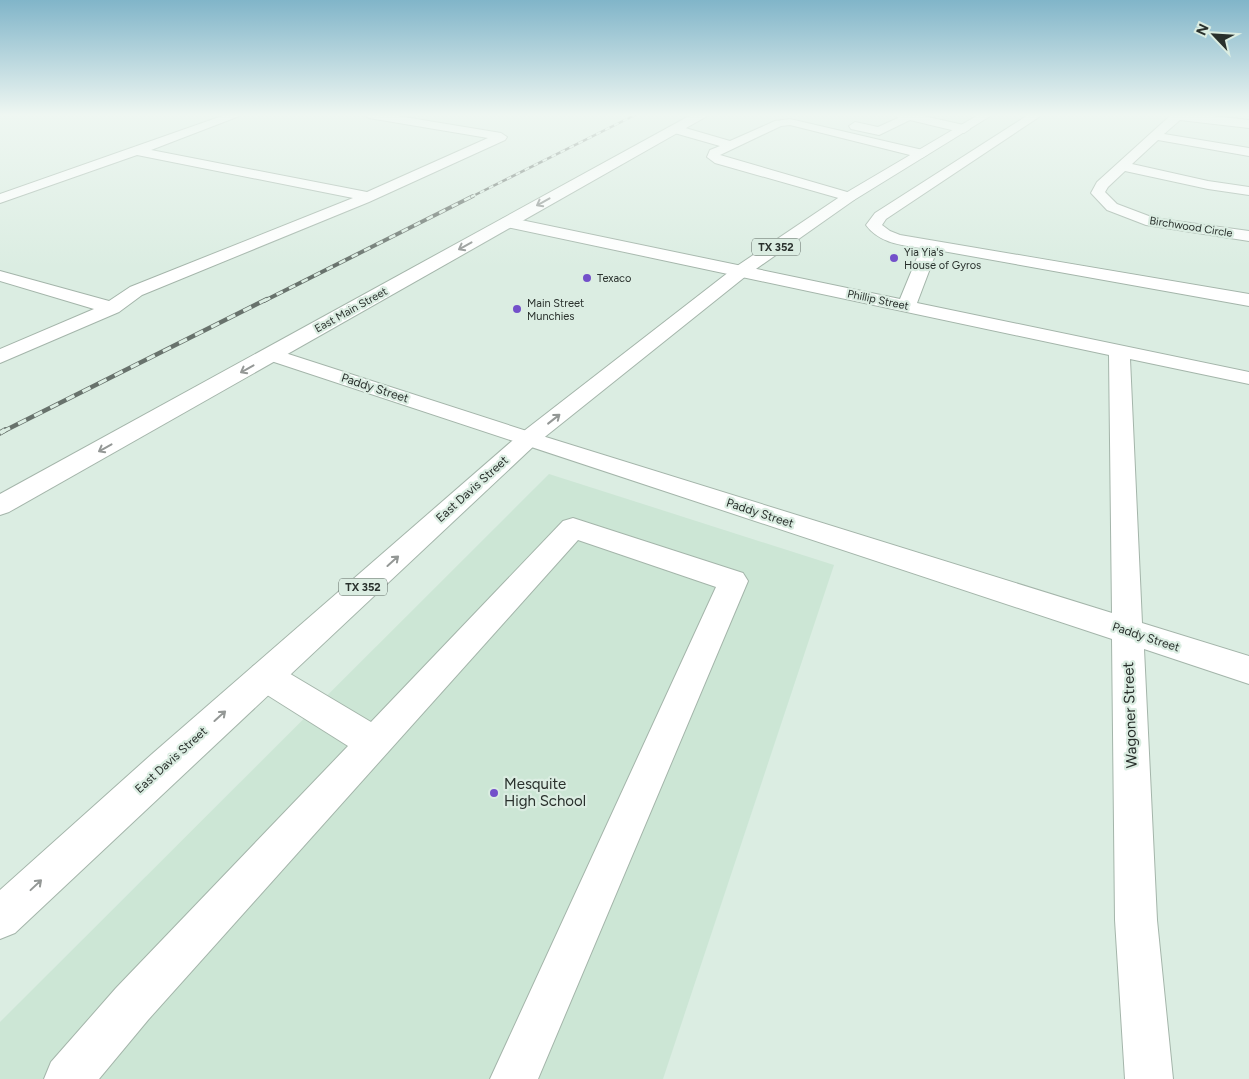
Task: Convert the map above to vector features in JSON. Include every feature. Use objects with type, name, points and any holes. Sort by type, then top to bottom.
[{"type":"street","points":[[0,199],[95,165]]},
{"type":"street","points":[[208,165],[368,197]]},
{"type":"street","points":[[0,357],[112,308],[136,291],[368,197],[437,165]]},
{"type":"street","name":"East Main Street","points":[[0,506],[609,165]]},
{"type":"street","points":[[741,165],[848,197]]},
{"type":"street","name":"East Davis Street","points":[[0,918],[528,439],[740,272],[848,197],[902,165]]},
{"type":"street","points":[[960,165],[880,216],[874,225],[878,232],[892,237],[1249,300]]},
{"type":"street","points":[[1123,166],[1208,185],[1249,191]]},
{"type":"street","name":"Birchwood Circle","points":[[1123,166],[1102,185],[1098,193],[1112,207],[1151,222],[1249,236]]},
{"type":"street","name":"Phillip Street","points":[[507,222],[1249,378]]},
{"type":"street","points":[[906,306],[931,244]]},
{"type":"street","points":[[0,276],[112,308]]},
{"type":"street","name":"Wagoner Street","points":[[1119,351],[1136,920],[1149,1079]]},
{"type":"street","name":"Paddy Street","points":[[272,354],[528,439],[1249,670]]},
{"type":"street","points":[[68,1079],[132,1004],[574,528],[733,581],[514,1079]]},
{"type":"street","points":[[265,676],[373,744]]},
{"type":"shaded area","name":"Mesquite High School","points":[[549,474],[834,565],[663,1079],[0,1079],[0,1022]]},
{"type":"railway","points":[[473,196],[534,165]]},
{"type":"railway","points":[[264,301],[473,196]]},
{"type":"railway","points":[[2,432],[267,299]]},
{"type":"railway","points":[[0,433],[5,430]]},
{"type":"place","name":"Yia Yia's House of Gyros","points":[[894,258]]},
{"type":"place","name":"Texaco","points":[[587,278]]},
{"type":"place","name":"Main Street Munchies","points":[[517,309]]},
{"type":"place","name":"Mesquite High School","points":[[494,793]]}]
